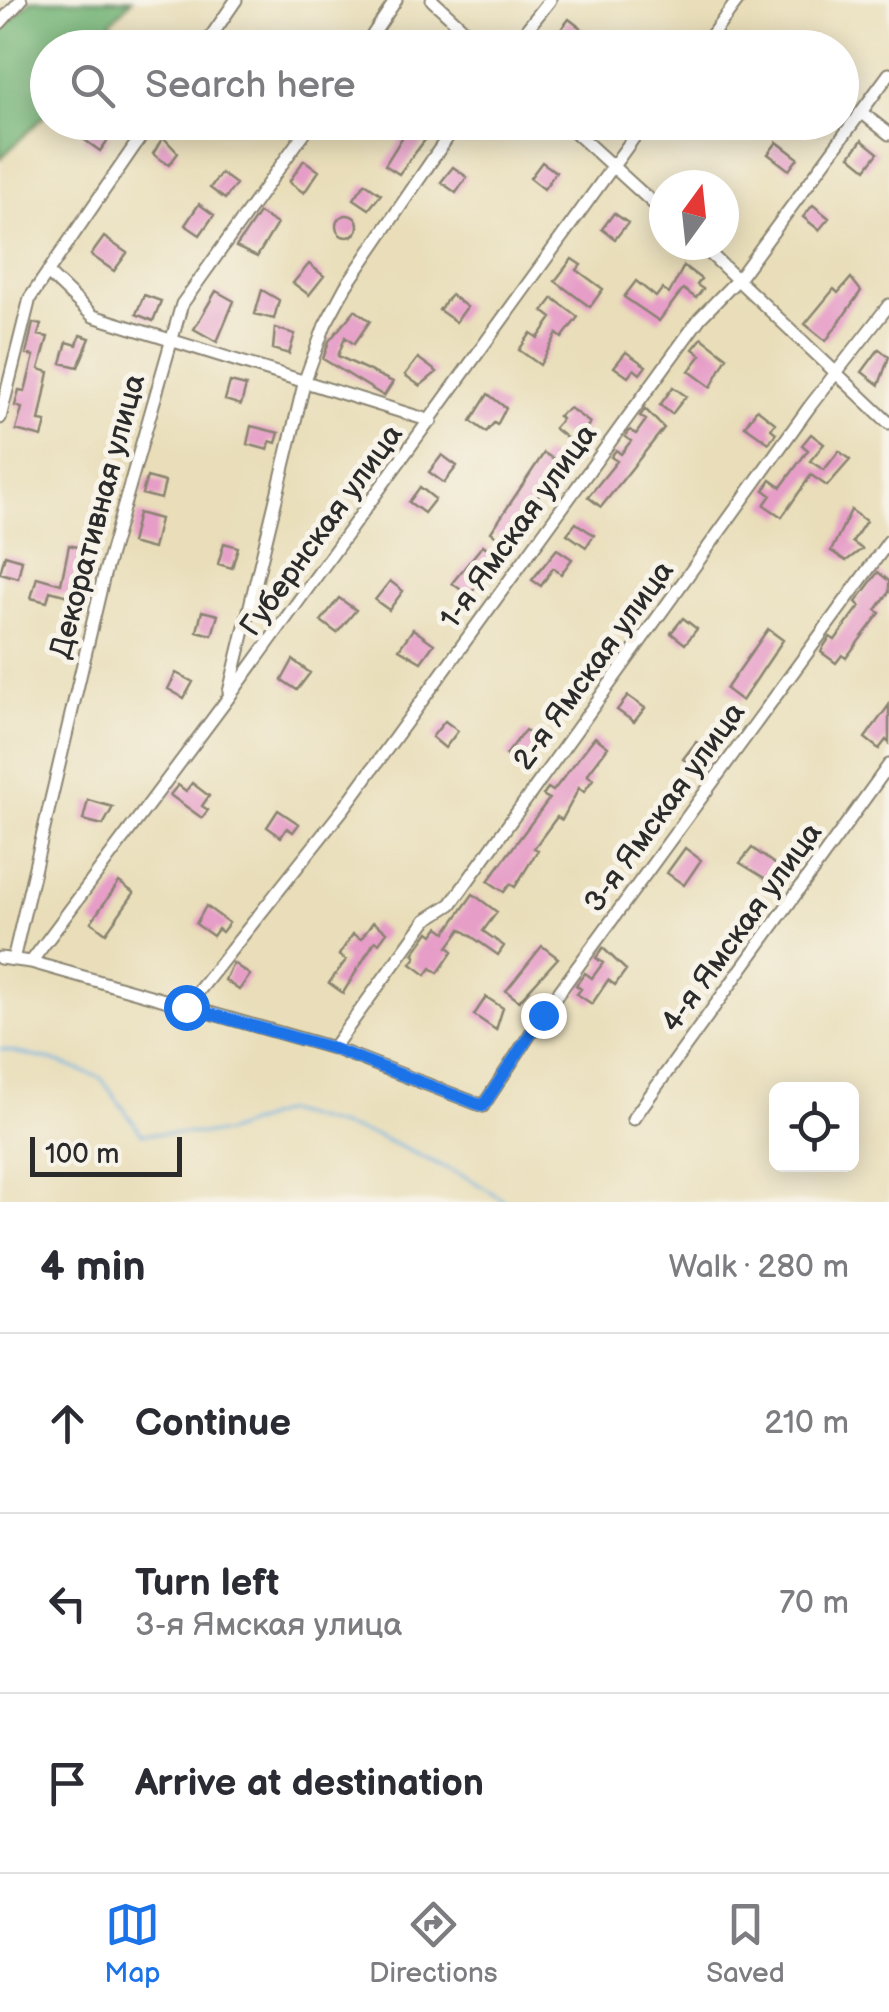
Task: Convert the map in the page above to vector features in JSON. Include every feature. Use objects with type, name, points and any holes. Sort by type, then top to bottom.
[{"type":"street","points":[[0,23],[21,0]]},
{"type":"street","points":[[215,30],[236,0]]},
{"type":"street","points":[[376,30],[396,0]]},
{"type":"street","points":[[432,0],[464,30]]},
{"type":"street","points":[[526,30],[550,0]]},
{"type":"street","points":[[716,30],[738,0]]},
{"type":"street","name":"1-я Ямская улица","points":[[859,116],[889,74]]},
{"type":"street","points":[[862,112],[889,134]]},
{"type":"street","points":[[0,418],[30,298],[139,140]]},
{"type":"street","name":"Декоративная улица","points":[[7,959],[104,575],[182,304],[299,140]]},
{"type":"street","points":[[226,701],[305,380],[325,325],[346,286],[446,140]]},
{"type":"street","points":[[584,140],[649,199]]},
{"type":"street","name":"Губернская улица","points":[[31,962],[431,421],[632,140]]},
{"type":"street","name":"1-я Ямская улица","points":[[186,1007],[344,808],[700,318],[738,278],[841,140]]},
{"type":"street","points":[[717,260],[889,424]]},
{"type":"street","points":[[48,272],[93,316],[431,421]]},
{"type":"street","name":"2-я Ямская улица","points":[[332,1048],[426,920],[451,904],[889,305]]},
{"type":"street","name":"3-я Ямская улица","points":[[332,1048],[483,1106],[546,1010],[889,540]]},
{"type":"street","name":"4-я Ямская улица","points":[[633,1118],[889,764]]},
{"type":"street","points":[[7,959],[31,962],[332,1048]]},
{"type":"green space","points":[[32,0],[132,0],[110,23],[117,30],[30,30],[30,130],[0,159],[0,31]]},
{"type":"building","points":[[569,19],[583,30],[560,30]]},
{"type":"building","points":[[85,140],[108,140],[100,151]]},
{"type":"building","points":[[161,140],[178,153],[169,165],[153,154]]},
{"type":"building","points":[[401,140],[425,140],[399,174],[385,165]]},
{"type":"building","points":[[862,140],[878,153],[866,169],[850,156]]},
{"type":"building","points":[[777,142],[798,158],[789,170],[768,154]]},
{"type":"building","points":[[304,160],[319,171],[304,193],[289,182]]},
{"type":"building","points":[[542,162],[556,172],[544,189],[530,178]]},
{"type":"building","points":[[453,167],[467,177],[456,193],[441,182]]},
{"type":"building","points":[[221,173],[236,184],[225,199],[210,188]]},
{"type":"building","points":[[365,183],[381,194],[369,209],[354,199]]},
{"type":"building","points":[[199,204],[214,215],[200,235],[185,225]]},
{"type":"building","points":[[813,205],[829,218],[819,230],[803,217]]},
{"type":"building","points":[[259,213],[277,224],[257,257],[236,247]]},
{"type":"building","points":[[614,213],[628,223],[615,239],[602,229]]},
{"type":"building","points":[[347,215],[355,218],[355,234],[347,237],[339,234],[336,226],[339,218]]},
{"type":"building","points":[[104,237],[127,253],[114,271],[91,255]]},
{"type":"building","points":[[572,259],[581,265],[577,270],[603,289],[590,307],[555,281]]},
{"type":"building","points":[[309,264],[324,276],[309,295],[293,283]]},
{"type":"building","points":[[684,266],[701,279],[697,285],[703,289],[696,298],[683,289],[659,321],[624,297],[636,281],[656,297],[662,289],[669,294]]},
{"type":"building","points":[[851,278],[861,291],[826,341],[805,324],[834,289],[838,293]]},
{"type":"building","points":[[262,290],[279,300],[274,319],[255,314]]},
{"type":"building","points":[[216,291],[234,301],[217,342],[194,329]]},
{"type":"building","points":[[144,295],[161,301],[153,321],[136,314]]},
{"type":"building","points":[[451,295],[467,307],[456,322],[439,310]]},
{"type":"building","points":[[553,298],[578,317],[562,338],[557,334],[540,365],[519,350],[531,333],[538,338],[552,318],[543,311]]},
{"type":"building","points":[[355,310],[370,321],[354,344],[345,337],[338,356],[393,382],[384,396],[323,359],[329,341]]},
{"type":"building","points":[[33,323],[41,325],[38,335],[48,337],[39,369],[49,372],[39,421],[46,422],[42,437],[16,430],[22,408],[15,406],[19,390],[25,391],[34,356],[26,354]]},
{"type":"building","points":[[275,328],[295,334],[289,354],[273,349]]},
{"type":"building","points":[[80,335],[90,338],[78,367],[61,363],[67,342],[77,345]]},
{"type":"building","points":[[702,338],[727,357],[711,387],[689,371],[701,355],[693,349]]},
{"type":"building","points":[[879,349],[889,357],[879,385],[862,372]]},
{"type":"building","points":[[626,352],[646,366],[640,374],[634,369],[628,377],[614,367]]},
{"type":"building","points":[[418,358],[437,372],[420,386],[405,375]]},
{"type":"building","points":[[230,382],[246,386],[241,405],[225,400]]},
{"type":"building","points":[[673,387],[686,396],[672,414],[660,405]]},
{"type":"building","points":[[488,394],[506,408],[497,425],[494,423],[486,432],[471,421]]},
{"type":"building","points":[[570,408],[590,423],[574,444],[554,428],[562,419],[558,416]]},
{"type":"building","points":[[645,409],[664,428],[601,507],[588,497],[617,461],[611,457],[616,450],[621,454],[631,441],[625,437],[630,430],[636,434],[646,420],[640,416]]},
{"type":"building","points":[[757,409],[775,423],[771,429],[776,433],[769,443],[745,426]]},
{"type":"building","points":[[251,426],[279,433],[276,443],[270,441],[268,450],[247,444]]},
{"type":"building","points":[[811,434],[824,444],[810,461],[824,470],[839,451],[850,460],[827,486],[811,475],[782,517],[764,505],[771,495],[764,490],[771,480],[781,487],[808,450],[802,445]]},
{"type":"building","points":[[544,453],[557,461],[511,546],[491,532]]},
{"type":"building","points":[[442,455],[457,466],[444,483],[429,472]]},
{"type":"building","points":[[147,477],[165,482],[161,499],[142,494]]},
{"type":"building","points":[[420,487],[435,499],[424,513],[409,502]]},
{"type":"building","points":[[851,510],[866,521],[852,542],[862,549],[846,561],[831,551]]},
{"type":"building","points":[[138,513],[160,519],[153,549],[131,543]]},
{"type":"building","points":[[576,523],[594,535],[586,547],[567,534]]},
{"type":"building","points":[[224,543],[238,547],[232,568],[218,564]]},
{"type":"building","points":[[69,545],[85,549],[75,598],[50,591],[47,602],[31,598],[37,577],[61,584]]},
{"type":"building","points":[[483,545],[498,556],[469,596],[452,583]]},
{"type":"building","points":[[557,549],[572,559],[561,574],[553,568],[541,586],[532,580]]},
{"type":"building","points":[[5,555],[22,560],[18,578],[0,573]]},
{"type":"building","points":[[878,572],[889,581],[889,592],[876,610],[880,613],[846,658],[842,655],[836,663],[821,652],[860,606],[856,602]]},
{"type":"building","points":[[390,581],[403,591],[389,610],[375,600]]},
{"type":"building","points":[[339,598],[356,610],[337,633],[321,621]]},
{"type":"building","points":[[202,611],[218,615],[212,635],[197,631]]},
{"type":"building","points":[[683,618],[697,629],[685,644],[671,633]]},
{"type":"building","points":[[413,629],[434,644],[421,662],[399,649]]},
{"type":"building","points":[[768,629],[783,640],[742,701],[726,689]]},
{"type":"building","points":[[293,660],[310,673],[297,690],[282,680]]},
{"type":"building","points":[[176,673],[193,682],[184,698],[168,689]]},
{"type":"building","points":[[628,696],[645,708],[634,722],[617,710]]},
{"type":"building","points":[[889,705],[889,743],[886,740],[879,749],[865,738]]},
{"type":"building","points":[[445,721],[458,731],[445,748],[432,737]]},
{"type":"building","points":[[525,730],[541,742],[522,767],[506,755]]},
{"type":"building","points":[[595,737],[608,747],[587,775],[593,779],[584,792],[579,788],[562,820],[557,817],[534,848],[538,850],[515,887],[510,884],[504,892],[488,881],[549,799],[543,795],[548,788],[553,791]]},
{"type":"building","points":[[696,742],[714,756],[701,773],[683,759]]},
{"type":"building","points":[[192,783],[209,796],[202,806],[208,810],[202,818],[170,795],[178,785],[186,791]]},
{"type":"building","points":[[88,800],[113,807],[103,825],[83,820]]},
{"type":"building","points":[[278,810],[299,824],[293,832],[287,828],[281,837],[267,827]]},
{"type":"building","points":[[685,848],[701,860],[684,885],[667,873]]},
{"type":"building","points":[[752,848],[790,875],[781,888],[740,863]]},
{"type":"building","points":[[119,882],[134,893],[106,933],[91,922]]},
{"type":"building","points":[[473,894],[497,912],[483,931],[504,946],[498,955],[461,929],[448,947],[453,951],[438,973],[431,968],[426,975],[411,964],[416,957],[413,954],[429,932],[433,935],[439,927],[446,932]]},
{"type":"building","points":[[206,906],[229,923],[213,936],[196,924]]},
{"type":"building","points":[[373,922],[387,932],[379,943],[375,941],[343,993],[329,983],[346,960],[339,955],[353,934],[361,939]]},
{"type":"building","points":[[542,946],[558,958],[519,1001],[506,991]]},
{"type":"building","points":[[603,948],[626,970],[615,985],[608,980],[592,1004],[577,994],[581,989],[576,985],[585,973],[592,978],[603,963],[596,958]]},
{"type":"building","points":[[233,963],[250,975],[239,990],[225,980]]},
{"type":"building","points":[[486,997],[503,1008],[496,1030],[474,1015]]},
{"type":"waterway","points":[[0,1049],[55,1061],[101,1078],[142,1134],[224,1133],[284,1111],[377,1136],[470,1179],[507,1202]]},
{"type":"route","points":[[186,1007],[332,1048],[483,1106],[543,1015]]}]
